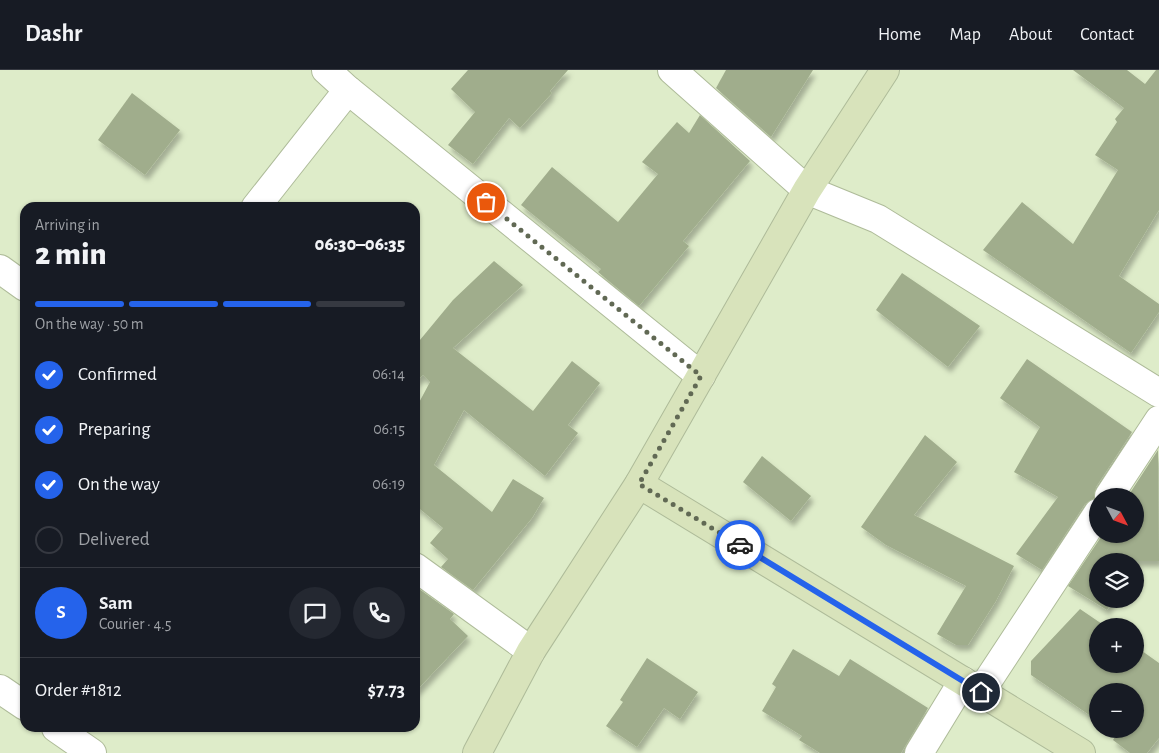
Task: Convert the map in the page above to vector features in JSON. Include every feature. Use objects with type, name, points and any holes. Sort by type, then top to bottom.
[{"type":"street","points":[[326,70],[348,90],[701,376]]},
{"type":"street","points":[[672,70],[807,190],[878,219],[1159,393]]},
{"type":"street","points":[[477,753],[531,651],[639,484],[807,190],[885,70]]},
{"type":"street","points":[[260,202],[348,90]]},
{"type":"street","points":[[0,269],[20,283]]},
{"type":"street","points":[[1114,488],[1159,420]]},
{"type":"street","points":[[639,484],[1081,753]]},
{"type":"street","points":[[919,753],[972,686],[1089,525]]},
{"type":"street","points":[[420,571],[531,651]]},
{"type":"street","points":[[0,689],[20,703]]},
{"type":"street","points":[[62,732],[92,753]]},
{"type":"building","points":[[468,70],[568,70],[550,91],[552,93],[520,128],[509,118],[473,164],[448,145],[475,112],[451,89]]},
{"type":"building","points":[[726,70],[813,70],[771,137],[716,88]]},
{"type":"building","points":[[1073,70],[1127,70],[1145,84],[1156,70],[1159,70],[1159,210],[1119,276],[1159,304],[1159,312],[1131,353],[983,250],[1022,202],[1073,244],[1118,170],[1095,155],[1117,122],[1115,119],[1124,108]]},
{"type":"building","points":[[132,93],[180,130],[145,175],[98,140]]},
{"type":"building","points":[[700,115],[750,161],[683,241],[689,246],[639,306],[598,272],[601,269],[521,205],[552,167],[618,222],[658,174],[642,162],[677,122],[689,133]]},
{"type":"building","points":[[494,261],[523,285],[453,348],[533,411],[572,361],[600,383],[568,425],[578,433],[545,476],[464,410],[434,465],[492,512],[513,479],[544,498],[532,518],[473,590],[441,567],[448,559],[430,543],[443,528],[420,509],[420,401],[430,382],[423,375],[420,378],[420,340],[453,300]]},
{"type":"building","points":[[902,273],[980,326],[948,367],[876,310]]},
{"type":"building","points":[[1027,359],[1132,432],[1096,488],[1089,488],[1089,501],[1085,504],[1042,570],[1016,554],[1058,497],[1014,472],[1040,427],[1000,398]]},
{"type":"building","points":[[925,435],[957,462],[914,515],[1014,566],[996,601],[968,645],[956,645],[937,634],[966,586],[886,545],[861,527]]},
{"type":"building","points":[[1158,450],[1159,561],[1144,561],[1144,553],[1090,553],[1097,543],[1144,543],[1144,488],[1133,488]]},
{"type":"building","points":[[762,456],[811,496],[791,521],[743,482]]},
{"type":"building","points":[[1089,555],[1089,599],[1068,586]]},
{"type":"building","points":[[420,590],[454,614],[450,619],[468,636],[420,687]]},
{"type":"building","points":[[1080,609],[1093,618],[1089,618],[1089,673],[1144,673],[1144,652],[1159,663],[1159,738],[1147,753],[1130,753],[1113,740],[1114,738],[1144,738],[1144,683],[1089,683],[1089,715],[1031,675],[1031,661]]},
{"type":"building","points":[[793,649],[839,676],[850,659],[928,708],[901,753],[820,753],[799,740],[802,736],[762,711],[776,687],[772,684]]},
{"type":"building","points":[[647,658],[698,692],[680,719],[664,708],[637,747],[606,726],[623,702],[620,700]]},
{"type":"way so far","points":[[486,202],[701,376],[639,484],[740,545]]},
{"type":"route","points":[[740,545],[981,692]]}]
